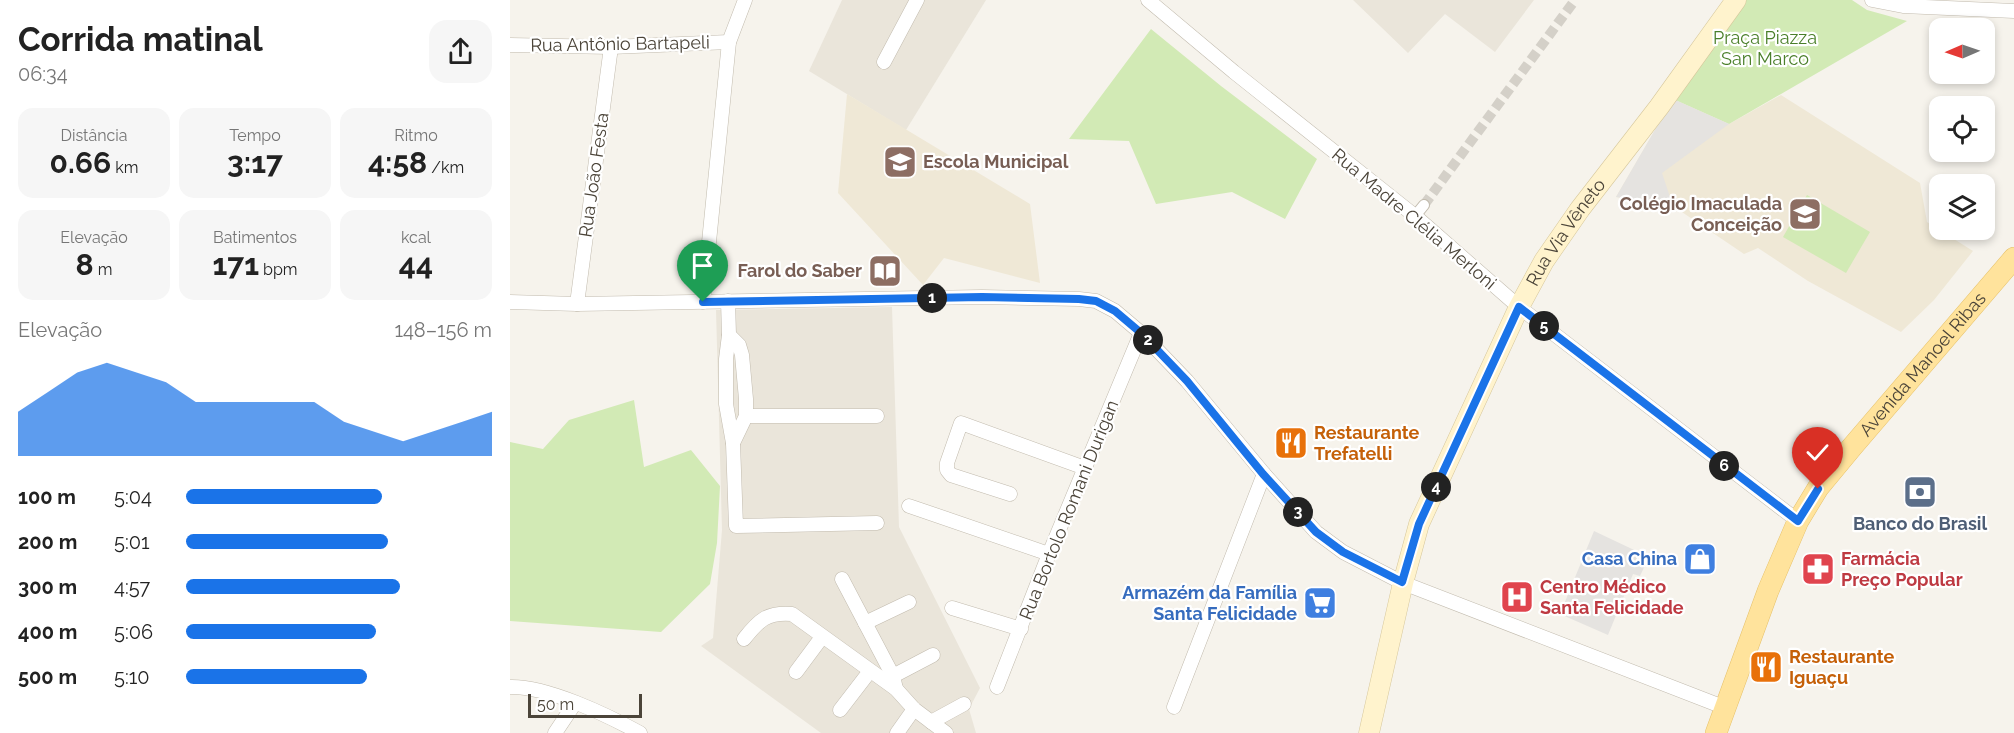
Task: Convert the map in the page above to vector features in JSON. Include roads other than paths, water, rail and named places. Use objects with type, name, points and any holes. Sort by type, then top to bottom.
[{"type":"main road","name":"Rua Via Vêneto","points":[[1370,733],[1402,582],[1419,524],[1519,307],[1544,261],[1574,217],[1736,0]]},
{"type":"main road","name":"Avenida Manoel Ribas","points":[[1716,733],[1768,591],[1798,521],[1818,489],[2014,258]]},
{"type":"street","points":[[703,302],[729,42],[745,0]]},
{"type":"street","points":[[884,62],[917,0]]},
{"type":"street","name":"Rua Madre Clélia Merloni","points":[[1148,0],[1234,72],[1419,210],[1519,307],[1798,521]]},
{"type":"street","points":[[1872,0],[1903,6],[2014,11]]},
{"type":"street","name":"Rua Antônio Bartapeli","points":[[510,45],[611,47],[729,42]]},
{"type":"street","name":"Rua João Festa","points":[[577,304],[611,47]]},
{"type":"street","points":[[510,302],[577,304],[982,297],[1096,301],[1115,311],[1141,333],[1187,381],[1263,474],[1316,532],[1343,552],[1402,582],[1725,708]]},
{"type":"street","points":[[728,301],[726,404],[733,442],[736,526],[877,523]]},
{"type":"street","name":"Rua Bortolo Romani Durigan","points":[[997,687],[1049,554],[1141,333]]},
{"type":"street","points":[[729,335],[739,345],[742,355],[746,416],[733,442]]},
{"type":"street","points":[[746,416],[877,416]]},
{"type":"street","points":[[1010,494],[951,475],[947,470],[947,463],[962,423],[1085,468]]},
{"type":"street","points":[[1174,707],[1263,474]]},
{"type":"street","points":[[909,506],[1049,554]]},
{"type":"street","points":[[842,579],[894,682],[914,709],[946,733]]},
{"type":"street","points":[[865,623],[909,602]]},
{"type":"street","points":[[952,608],[1021,629]]},
{"type":"street","points":[[744,639],[756,623],[776,613],[792,614],[870,671],[894,682]]},
{"type":"street","points":[[796,672],[822,637]]},
{"type":"street","points":[[894,682],[933,655]]},
{"type":"street","points":[[840,710],[870,671]]},
{"type":"street","points":[[510,687],[521,687],[575,703],[640,733]]},
{"type":"street","points":[[555,733],[575,703]]},
{"type":"street","points":[[931,722],[964,704]]},
{"type":"street","points":[[897,733],[914,709]]},
{"type":"tunnel","points":[[1424,205],[1575,0]]},
{"type":"place","name":"Escola Municipal","points":[[900,162]]},
{"type":"place","name":"Colégio Imaculada Conceição","points":[[1805,214]]},
{"type":"place","name":"Farol do Saber","points":[[885,271]]},
{"type":"place","name":"Restaurante Trefatelli","points":[[1291,443]]},
{"type":"place","name":"Banco do Brasil","points":[[1920,492]]},
{"type":"place","name":"Casa China","points":[[1700,559]]},
{"type":"place","name":"Farmácia Preço Popular","points":[[1818,569]]},
{"type":"place","name":"Centro Médico Santa Felicidade","points":[[1517,597]]},
{"type":"place","name":"Armazém da Família Santa Felicidade","points":[[1320,603]]},
{"type":"place","name":"Restaurante Iguaçu","points":[[1766,667]]},
{"type":"park label","name":"Praça Piazza San Marco","points":[[1765,48]]}]
